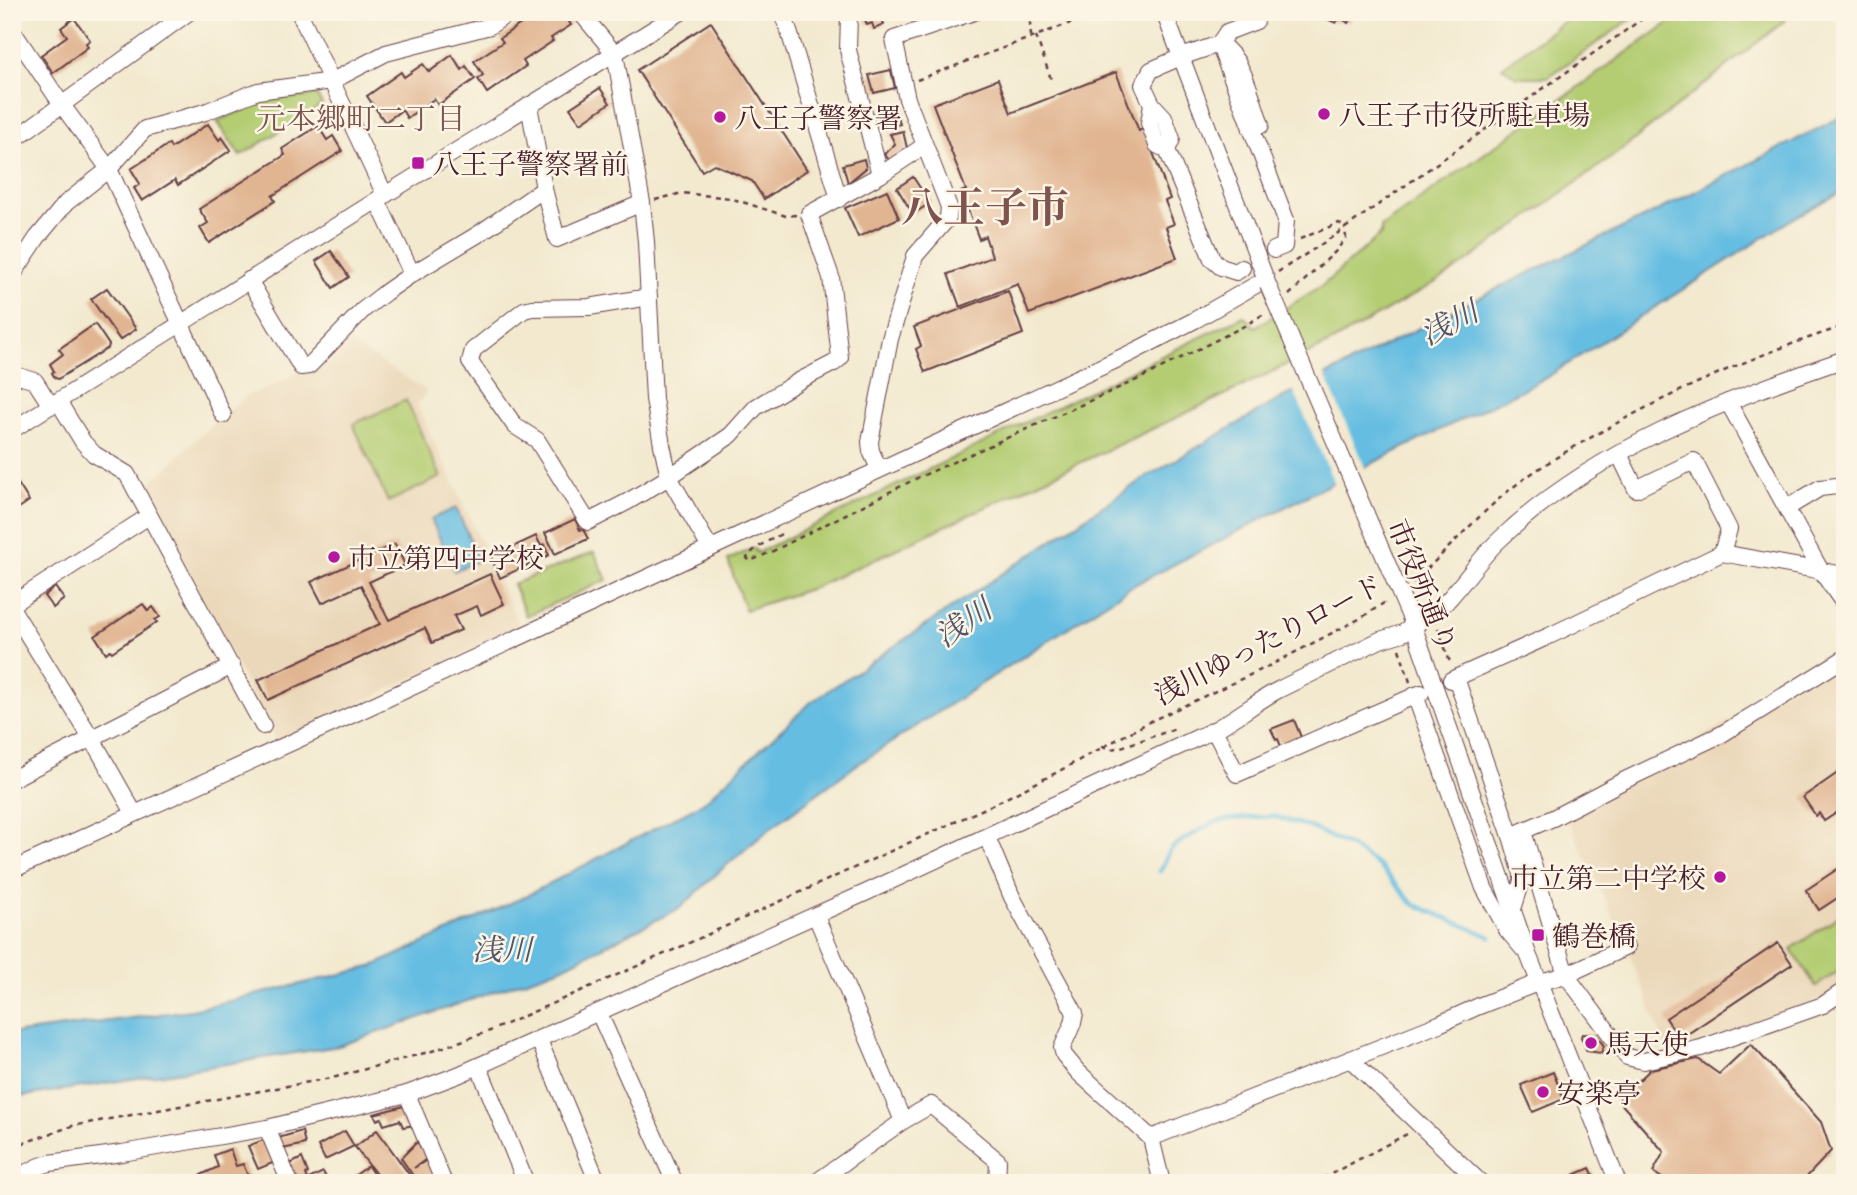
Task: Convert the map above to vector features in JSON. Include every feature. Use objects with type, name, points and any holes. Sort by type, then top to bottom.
[{"type":"street","points":[[12,141],[189,12]]},
{"type":"street","points":[[299,12],[332,81],[412,274]]},
{"type":"street","points":[[12,276],[37,238],[66,203],[108,169],[145,129],[205,112],[258,91],[332,81],[386,53],[490,26],[510,12]]},
{"type":"street","points":[[580,12],[615,54],[642,203],[654,399],[669,477],[710,548]]},
{"type":"street","points":[[12,430],[681,12]]},
{"type":"street","points":[[780,12],[788,28],[839,199]]},
{"type":"street","points":[[847,12],[848,50],[880,175]]},
{"type":"street","points":[[879,469],[871,452],[870,442],[890,339],[915,256],[948,218],[949,207],[907,99],[894,39],[974,12]]},
{"type":"street","name":"市役所通り","points":[[1164,12],[1412,622],[1528,954],[1618,1183]]},
{"type":"street","points":[[1242,268],[1236,272],[1221,267],[1212,259],[1167,150],[1172,139],[1164,117],[1152,104],[1143,85],[1151,70],[1219,44],[1227,32],[1256,21],[1253,12]]},
{"type":"street","points":[[12,30],[108,169],[223,415]]},
{"type":"street","points":[[1219,44],[1256,127],[1264,164],[1286,220],[1279,248]]},
{"type":"street","points":[[529,105],[556,239],[642,203]]},
{"type":"street","points":[[649,297],[589,307],[524,310],[473,349],[470,362],[515,426],[537,440],[587,522],[669,477],[732,435],[756,407],[840,358],[831,276],[809,214],[880,175],[924,146]]},
{"type":"street","points":[[249,281],[301,367],[309,366],[363,310],[412,274],[477,235],[544,189]]},
{"type":"street","points":[[12,870],[1131,353],[1271,279]]},
{"type":"street","points":[[12,1180],[50,1163],[267,1128],[408,1094],[479,1067],[987,837],[1214,730],[1280,689],[1380,640],[1402,633],[1412,622],[1440,608],[1488,552],[1522,520],[1563,488],[1619,454],[1728,402],[1845,359]]},
{"type":"street","points":[[12,374],[35,381],[93,454],[127,474],[263,726]]},
{"type":"street","points":[[1728,402],[1821,571],[1845,605]]},
{"type":"street","points":[[1619,454],[1636,489],[1694,461],[1729,529],[1722,553]]},
{"type":"street","points":[[1787,508],[1820,488],[1845,485]]},
{"type":"street","points":[[12,604],[149,516]]},
{"type":"street","points":[[1845,575],[1722,553],[1549,636],[1453,675],[1517,833],[1566,975],[1628,1057],[1644,1061],[1700,1048],[1811,1010],[1845,990]]},
{"type":"street","points":[[12,609],[91,737],[134,813]]},
{"type":"street","points":[[1517,833],[1722,734],[1845,658]]},
{"type":"street","points":[[12,779],[232,666]]},
{"type":"street","points":[[1214,730],[1237,774],[1415,690],[1484,888],[1507,930],[1528,954]]},
{"type":"street","points":[[1513,909],[1522,881],[1517,833]]},
{"type":"street","points":[[987,837],[1012,897],[1075,1013],[1062,1048],[1064,1055],[1078,1072],[1151,1138],[1162,1183]]},
{"type":"street","points":[[816,916],[903,1121]]},
{"type":"street","points":[[1151,1138],[1540,982],[1566,975],[1626,947]]},
{"type":"street","points":[[599,1013],[675,1183]]},
{"type":"street","points":[[539,1040],[598,1183]]},
{"type":"street","points":[[1350,1059],[1481,1183]]},
{"type":"street","points":[[479,1067],[526,1183]]},
{"type":"street","points":[[408,1094],[444,1183]]},
{"type":"street","points":[[815,1183],[903,1121],[931,1105],[998,1161],[997,1183]]},
{"type":"street","points":[[267,1128],[290,1183]]},
{"type":"path","points":[[1026,12],[1031,37]]},
{"type":"path","points":[[1271,279],[1652,12]]},
{"type":"path","points":[[904,85],[1092,15]]},
{"type":"path","points":[[1031,37],[1036,36],[1052,82]]},
{"type":"path","points":[[642,203],[681,193],[730,198],[786,216],[809,214]]},
{"type":"path","points":[[1279,248],[1339,223],[1345,228],[1346,238],[1335,252],[1285,298]]},
{"type":"path","points":[[771,552],[915,480],[1141,378],[1268,311]]},
{"type":"path","name":"浅川ゆったりロード","points":[[1404,589],[1497,500],[1549,461],[1668,396],[1766,353],[1845,326]]},
{"type":"path","name":"浅川ゆったりロード","points":[[1102,746],[1182,705],[1265,668],[1361,618],[1395,596]]},
{"type":"path","points":[[1435,622],[1453,675]]},
{"type":"path","points":[[1397,645],[1415,690]]},
{"type":"path","name":"浅川ゆったりロード","points":[[1102,746],[1112,750],[1183,727]]},
{"type":"path","points":[[12,1147],[72,1126],[336,1077],[462,1041],[576,994],[837,876],[1050,776],[1102,746]]},
{"type":"path","points":[[1314,1183],[1422,1127]]},
{"type":"shaded area","name":"市立第四中学校","points":[[343,339],[427,391],[417,405],[520,627],[277,742],[145,488],[218,419],[248,395],[274,386],[309,366]]},
{"type":"shaded area","name":"市立第二中学校","points":[[1845,658],[1845,990],[1669,1055],[1624,941],[1565,812]]},
{"type":"green space","points":[[1577,12],[1641,12],[1548,77],[1517,77],[1502,67]]},
{"type":"green space","points":[[1684,12],[1791,12],[1783,22],[1616,154],[1448,275],[1332,342],[813,588],[745,610],[728,560],[754,548],[757,553],[1244,316],[1255,327],[1323,285],[1381,234],[1381,227]]},
{"type":"green space","points":[[317,95],[322,105],[240,156],[217,121],[267,100]]},
{"type":"green space","points":[[406,400],[441,477],[388,502],[353,424]]},
{"type":"green space","points":[[594,552],[607,580],[526,616],[513,584]]},
{"type":"green space","points":[[1845,912],[1845,967],[1816,986],[1791,949]]},
{"type":"water","name":"浅川","points":[[1845,104],[1845,190],[1792,219],[1546,378],[1330,484],[1132,586],[855,766],[773,826],[680,908],[561,968],[339,1046],[12,1098],[12,1034],[192,1010],[371,967],[526,896],[703,803],[810,703],[1143,479],[1282,398],[1839,118]]},
{"type":"water","points":[[456,508],[479,560],[454,571],[431,519]]},
{"type":"pier","points":[[1324,373],[1366,470],[1335,485],[1293,389]]},
{"type":"building","points":[[530,12],[563,12],[571,25],[523,61],[526,66],[487,93],[478,79],[483,75],[474,61],[503,42],[500,38],[525,21],[522,18]]},
{"type":"building","points":[[862,12],[886,12],[888,19],[883,21],[884,25],[874,29],[872,23],[867,25]]},
{"type":"building","points":[[1311,12],[1363,12],[1359,16],[1355,13],[1348,23],[1340,17],[1336,23]]},
{"type":"building","points":[[74,18],[90,40],[86,43],[88,47],[53,73],[41,55],[67,36],[61,28]]},
{"type":"building","name":"八王子警察署","points":[[711,22],[807,170],[764,199],[752,181],[714,164],[702,171],[637,70]]},
{"type":"building","points":[[452,55],[462,70],[466,66],[475,79],[438,105],[434,99],[407,118],[402,110],[385,122],[367,96],[401,72],[404,77],[423,64],[429,72]]},
{"type":"building","points":[[891,70],[895,88],[874,93],[869,75]]},
{"type":"building","points":[[1116,72],[1139,131],[1144,128],[1170,199],[1165,201],[1174,224],[1166,227],[1177,258],[1029,314],[1018,284],[960,307],[948,274],[992,257],[985,236],[979,239],[961,192],[966,190],[933,104],[998,79],[1011,113]]},
{"type":"building","points":[[600,88],[610,103],[581,123],[570,108]]},
{"type":"building","points":[[895,107],[900,124],[882,129],[877,113]]},
{"type":"building","points":[[208,124],[219,140],[222,137],[231,150],[178,185],[175,180],[142,201],[134,188],[140,184],[131,169],[169,144],[171,148]]},
{"type":"building","points":[[318,126],[327,140],[333,136],[342,151],[272,196],[275,201],[209,243],[200,228],[208,223],[199,209],[285,155],[282,149]]},
{"type":"building","points":[[903,131],[907,148],[890,161],[884,154],[895,144],[890,134]]},
{"type":"building","points":[[864,159],[866,168],[848,183],[843,165]]},
{"type":"building","points":[[913,177],[930,203],[913,214],[897,188]]},
{"type":"building","points":[[887,190],[899,218],[858,237],[845,208]]},
{"type":"building","points":[[331,251],[349,277],[333,288],[316,261]]},
{"type":"building","points":[[107,288],[136,329],[120,340],[91,299]]},
{"type":"building","points":[[1008,291],[1023,334],[925,372],[916,349],[921,346],[914,327]]},
{"type":"building","points":[[95,324],[109,345],[108,348],[58,379],[55,378],[50,364],[63,354],[59,349]]},
{"type":"building","points":[[12,474],[29,501],[13,512],[12,510]]},
{"type":"building","points":[[575,519],[588,539],[555,554],[545,533]]},
{"type":"building","points":[[536,536],[549,555],[500,578],[491,557]]},
{"type":"building","points":[[395,544],[405,565],[369,582],[389,620],[490,574],[504,604],[481,615],[477,606],[454,616],[461,630],[432,643],[425,628],[268,700],[258,680],[380,624],[361,585],[322,603],[311,582]]},
{"type":"building","points":[[55,587],[64,599],[53,608],[44,596]]},
{"type":"building","points":[[143,604],[148,611],[153,607],[160,617],[155,620],[157,622],[112,652],[110,650],[106,653],[95,636]]},
{"type":"building","points":[[1294,720],[1303,742],[1283,751],[1271,729]]},
{"type":"building","points":[[1845,768],[1845,817],[1841,810],[1824,821],[1819,813],[1816,816],[1803,797]]},
{"type":"building","points":[[1845,864],[1845,893],[1819,910],[1806,890]]},
{"type":"building","points":[[1778,943],[1792,964],[1680,1039],[1666,1018]]},
{"type":"building","points":[[1582,1034],[1596,1035],[1604,1046],[1601,1053],[1587,1051]]},
{"type":"building","points":[[1751,1044],[1821,1122],[1831,1151],[1801,1183],[1669,1183],[1653,1172],[1664,1152],[1618,1100],[1651,1069],[1698,1059],[1719,1074]]},
{"type":"building","name":"安楽亭","points":[[1553,1072],[1564,1099],[1533,1112],[1521,1085]]},
{"type":"building","points":[[404,1106],[414,1125],[403,1127],[400,1120],[384,1125],[381,1118],[377,1120],[374,1114]]},
{"type":"building","points":[[377,1130],[411,1177],[405,1183],[383,1183],[355,1147]]},
{"type":"building","points":[[302,1131],[305,1144],[278,1150],[275,1139]]},
{"type":"building","points":[[345,1131],[354,1146],[325,1160],[318,1146]]},
{"type":"building","points":[[266,1139],[275,1162],[258,1169],[248,1146]]},
{"type":"building","points":[[417,1142],[429,1157],[414,1168],[427,1160],[438,1174],[423,1183],[418,1183],[401,1158]]},
{"type":"building","points":[[230,1149],[236,1166],[243,1164],[251,1183],[205,1183],[201,1175],[218,1167],[214,1155]]},
{"type":"building","points":[[302,1158],[309,1183],[293,1183],[286,1166]]},
{"type":"building","points":[[368,1166],[379,1183],[358,1183],[353,1177]]},
{"type":"building","points":[[1590,1168],[1597,1183],[1569,1183],[1567,1178]]},
{"type":"building","points":[[323,1172],[329,1183],[311,1183],[309,1179]]},
{"type":"waterway","points":[[1160,871],[1171,849],[1212,823],[1272,816],[1310,827],[1351,847],[1379,866],[1413,904],[1491,937]]},
{"type":"place","name":"八王子市役所駐車場","points":[[1324,114]]},
{"type":"place","name":"八王子警察署","points":[[720,117]]},
{"type":"place","name":"八王子警察署前","points":[[418,163]]},
{"type":"place","name":"市立第四中学校","points":[[334,557]]},
{"type":"place","name":"市立第二中学校","points":[[1720,877]]},
{"type":"place","name":"鶴巻橋","points":[[1538,935]]},
{"type":"place","name":"馬天使","points":[[1591,1043]]},
{"type":"place","name":"安楽亭","points":[[1543,1092]]},
{"type":"district","name":"元本郷町二丁目","points":[[361,118]]},
{"type":"district","name":"八王子市","points":[[985,206]]}]
